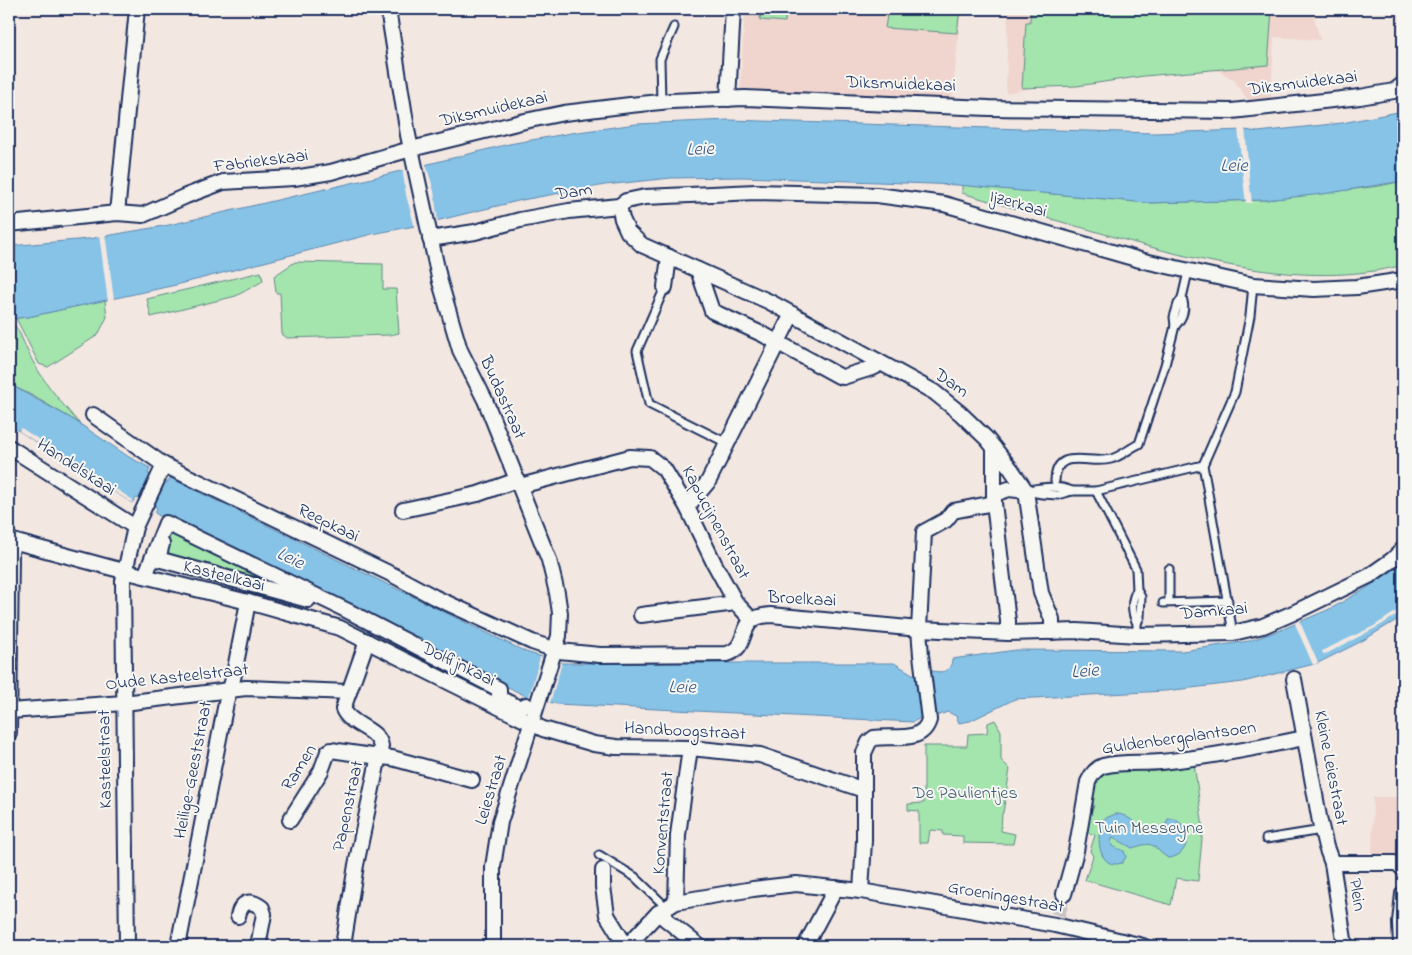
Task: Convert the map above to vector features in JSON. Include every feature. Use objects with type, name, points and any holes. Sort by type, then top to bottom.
[{"type":"street","points":[[117,214],[137,9]]},
{"type":"street","name":"Budastraat","points":[[388,9],[402,102],[440,282],[460,350],[485,400],[549,560],[557,594],[560,622],[559,636],[554,655]]},
{"type":"street","points":[[728,99],[733,9]]},
{"type":"street","name":"Diksmuidekaai","points":[[412,153],[525,120],[564,113],[661,102],[728,99],[920,104],[990,108],[1232,111],[1360,97],[1399,87]]},
{"type":"street","name":"Fabriekskaai","points":[[9,224],[117,214],[143,215],[223,182],[294,178],[331,172],[412,153]]},
{"type":"street","name":"Ijzerkaai","points":[[619,206],[626,201],[636,198],[719,192],[892,196],[953,207],[1140,260],[1253,285],[1314,289],[1357,287],[1403,280]]},
{"type":"street","name":"Dam","points":[[429,232],[475,232],[520,220],[569,211],[619,206],[628,232],[642,244],[792,314],[941,397],[973,424],[1011,469],[1026,491],[1042,593],[1052,619],[1052,632]]},
{"type":"street","points":[[665,287],[669,257]]},
{"type":"street","points":[[698,270],[712,311],[778,342],[839,376],[843,377],[875,367],[878,361]]},
{"type":"street","points":[[687,507],[708,482],[792,314]]},
{"type":"street","name":"Reepkaai","points":[[93,415],[164,465],[393,575],[434,597],[532,642],[554,655]]},
{"type":"street","name":"Handelskaai","points":[[9,447],[129,524]]},
{"type":"street","points":[[994,448],[994,498],[1008,633]]},
{"type":"street","name":"Kapucijnenstraat","points":[[404,510],[630,457],[650,458],[664,468],[687,507],[736,603],[752,620]]},
{"type":"street","points":[[125,571],[129,524],[146,503],[164,465]]},
{"type":"street","points":[[861,891],[864,841],[864,753],[869,742],[874,738],[920,734],[926,728],[930,716],[919,629],[924,532],[946,520],[953,511],[994,498],[1009,489],[1026,491]]},
{"type":"street","points":[[147,571],[166,523],[168,524]]},
{"type":"street","points":[[168,524],[158,559],[205,577],[314,609],[315,602]]},
{"type":"street","points":[[168,524],[315,602],[499,689],[499,698],[520,708],[526,705]]},
{"type":"street","points":[[9,734],[11,540]]},
{"type":"street","name":"Kasteelkaai","points":[[11,540],[340,628],[367,641]]},
{"type":"street","name":"Damkaai","points":[[1008,633],[1137,629],[1233,633],[1271,623],[1368,576],[1392,560],[1403,549]]},
{"type":"street","name":"Kasteelstraat","points":[[125,571],[123,581],[127,946]]},
{"type":"street","name":"Heilige-Geeststraat","points":[[178,946],[226,702],[230,691],[248,602]]},
{"type":"street","points":[[641,615],[736,603]]},
{"type":"street","name":"Broelkaai","points":[[554,655],[727,654],[740,646],[746,626],[752,620],[757,617],[771,615],[919,629],[1008,633]]},
{"type":"street","points":[[348,692],[367,641]]},
{"type":"street","name":"Dolfijnkaai","points":[[367,641],[532,723]]},
{"type":"street","name":"Leiestraat","points":[[494,946],[492,889],[496,844],[507,801],[554,655]]},
{"type":"street","name":"Kleine Leiestraat","points":[[1294,679],[1322,830],[1332,863]]},
{"type":"street","name":"Oude Kasteelstraat","points":[[10,711],[124,703],[246,688],[348,692]]},
{"type":"street","name":"Papenstraat","points":[[343,946],[356,865],[381,746],[380,740],[344,712],[343,706],[348,692]]},
{"type":"street","name":"Handboogstraat","points":[[532,723],[605,746],[690,748],[760,755],[864,790]]},
{"type":"street","name":"Guldenbergplantsoen","points":[[1064,894],[1076,851],[1088,782],[1096,770],[1104,766],[1120,763],[1161,762],[1226,754],[1304,738]]},
{"type":"street","name":"Konventstraat","points":[[667,907],[690,748]]},
{"type":"street","name":"Ramen","points":[[290,820],[321,771],[330,750],[379,757]]},
{"type":"street","points":[[379,757],[392,758],[472,780]]},
{"type":"street","name":"Plein","points":[[1345,946],[1332,863],[1394,863],[1398,864],[1403,870]]},
{"type":"street","points":[[603,870],[607,916],[627,946],[667,907],[699,946]]},
{"type":"street","name":"Groeningestraat","points":[[667,907],[774,886],[796,884],[861,891],[1056,920],[1143,946]]},
{"type":"street","points":[[804,946],[836,888]]},
{"type":"street","points":[[1401,946],[1400,922],[1403,894]]},
{"type":"street","points":[[238,916],[239,909],[245,903],[257,904],[263,909],[258,946]]},
{"type":"lane","points":[[661,102],[660,59],[674,27]]},
{"type":"lane","points":[[1055,481],[1056,467],[1062,462],[1070,460],[1112,459],[1139,444],[1157,394],[1175,326],[1182,319],[1185,306],[1182,298],[1188,272]]},
{"type":"lane","points":[[1233,633],[1202,465],[1235,392],[1247,331],[1253,285]]},
{"type":"lane","points":[[665,287],[637,350],[649,404],[728,443]]},
{"type":"lane","points":[[1026,491],[1042,487],[1064,488],[1072,491],[1096,491],[1202,465]]},
{"type":"lane","points":[[1096,491],[1136,569],[1137,590],[1141,597],[1137,629]]},
{"type":"lane","points":[[1168,569],[1166,602],[1228,601]]},
{"type":"lane","points":[[1266,839],[1322,830]]},
{"type":"lane","points":[[599,855],[635,877],[667,907]]},
{"type":"shaded area","points":[[745,9],[961,9],[952,100],[740,91]]},
{"type":"shaded area","points":[[1008,9],[1312,9],[1320,40],[1274,37],[1271,99],[1248,100],[1234,80],[1208,67],[1145,66],[1006,93]]},
{"type":"shaded area","points":[[1373,797],[1403,797],[1403,857],[1372,856]]},
{"type":"green space","points":[[761,9],[786,9],[785,22],[760,20]]},
{"type":"green space","points":[[888,9],[960,9],[957,33],[885,28]]},
{"type":"green space","points":[[1031,9],[1272,9],[1268,65],[1144,76],[1077,86],[1022,88],[1026,22],[1030,22]]},
{"type":"green space","points":[[1403,181],[1403,265],[1365,272],[1327,275],[1287,273],[1208,261],[1131,242],[962,193],[962,185],[1147,203],[1265,200],[1379,186]]},
{"type":"green space","points":[[295,262],[383,264],[383,289],[396,289],[399,333],[390,335],[287,338],[282,334],[280,293],[276,293],[274,276]]},
{"type":"green space","points":[[261,272],[263,281],[236,296],[151,317],[147,299]]},
{"type":"green space","points":[[105,300],[107,317],[98,335],[48,367],[39,364],[16,318]]},
{"type":"green space","points":[[9,322],[18,330],[32,360],[44,379],[79,423],[9,384]]},
{"type":"green space","points":[[169,527],[314,598],[160,559]]},
{"type":"green space","name":"De Paulientjes","points":[[995,720],[1001,731],[1001,760],[1010,769],[1002,813],[1001,831],[1015,834],[1013,844],[963,843],[963,836],[943,835],[943,831],[930,830],[928,843],[919,843],[919,811],[908,810],[908,804],[924,803],[924,746],[967,746],[968,734],[987,733],[988,723]]},
{"type":"green space","name":"Tuin Messeyne","points":[[1194,763],[1203,828],[1198,881],[1176,878],[1171,905],[1085,880],[1093,856],[1090,851],[1095,835],[1086,832],[1089,817],[1094,806],[1091,796],[1097,781],[1106,773],[1118,769]]},
{"type":"water","name":"Leie","points":[[1403,111],[1403,181],[1323,194],[1265,200],[1147,203],[958,185],[743,177],[671,178],[605,185],[522,200],[415,226],[372,234],[176,285],[28,317],[9,319],[9,246],[88,239],[169,225],[509,144],[571,133],[636,124],[729,120],[1154,133],[1245,130],[1258,132],[1342,123]]},
{"type":"water","points":[[9,384],[74,420],[129,457],[150,468],[148,474],[167,483],[170,478],[526,652],[562,663],[894,663],[916,676],[929,670],[937,672],[947,670],[952,659],[1016,650],[1182,651],[1249,641],[1281,630],[1332,608],[1368,587],[1399,566],[1403,561],[1403,616],[1362,641],[1318,663],[1243,682],[1165,691],[1015,699],[970,721],[959,723],[956,716],[948,712],[924,716],[913,722],[557,704],[528,697],[161,517],[155,513],[156,507],[136,498],[132,503],[9,426]]},
{"type":"water","points":[[1115,814],[1127,817],[1149,832],[1155,833],[1162,833],[1168,819],[1175,819],[1186,828],[1187,838],[1182,852],[1168,858],[1153,845],[1146,844],[1132,848],[1113,837],[1112,846],[1124,851],[1126,857],[1122,863],[1114,864],[1107,861],[1100,849],[1101,825],[1104,819]]},
{"type":"pier","points":[[1245,127],[1252,203],[1246,203],[1238,128]]},
{"type":"pier","points":[[425,161],[434,191],[438,223],[415,228],[406,195],[402,166]]},
{"type":"pier","points":[[105,233],[114,300],[108,302],[99,234]]},
{"type":"pier","points":[[21,428],[133,500],[132,503],[19,431]]},
{"type":"pier","points":[[1403,607],[1403,611],[1381,625],[1324,655],[1322,651],[1374,626]]},
{"type":"pier","points":[[1300,622],[1318,663],[1313,665],[1295,624]]},
{"type":"pier","points":[[540,657],[562,663],[550,703],[529,697]]},
{"type":"tunnel","points":[[1058,915],[1064,894]]}]
